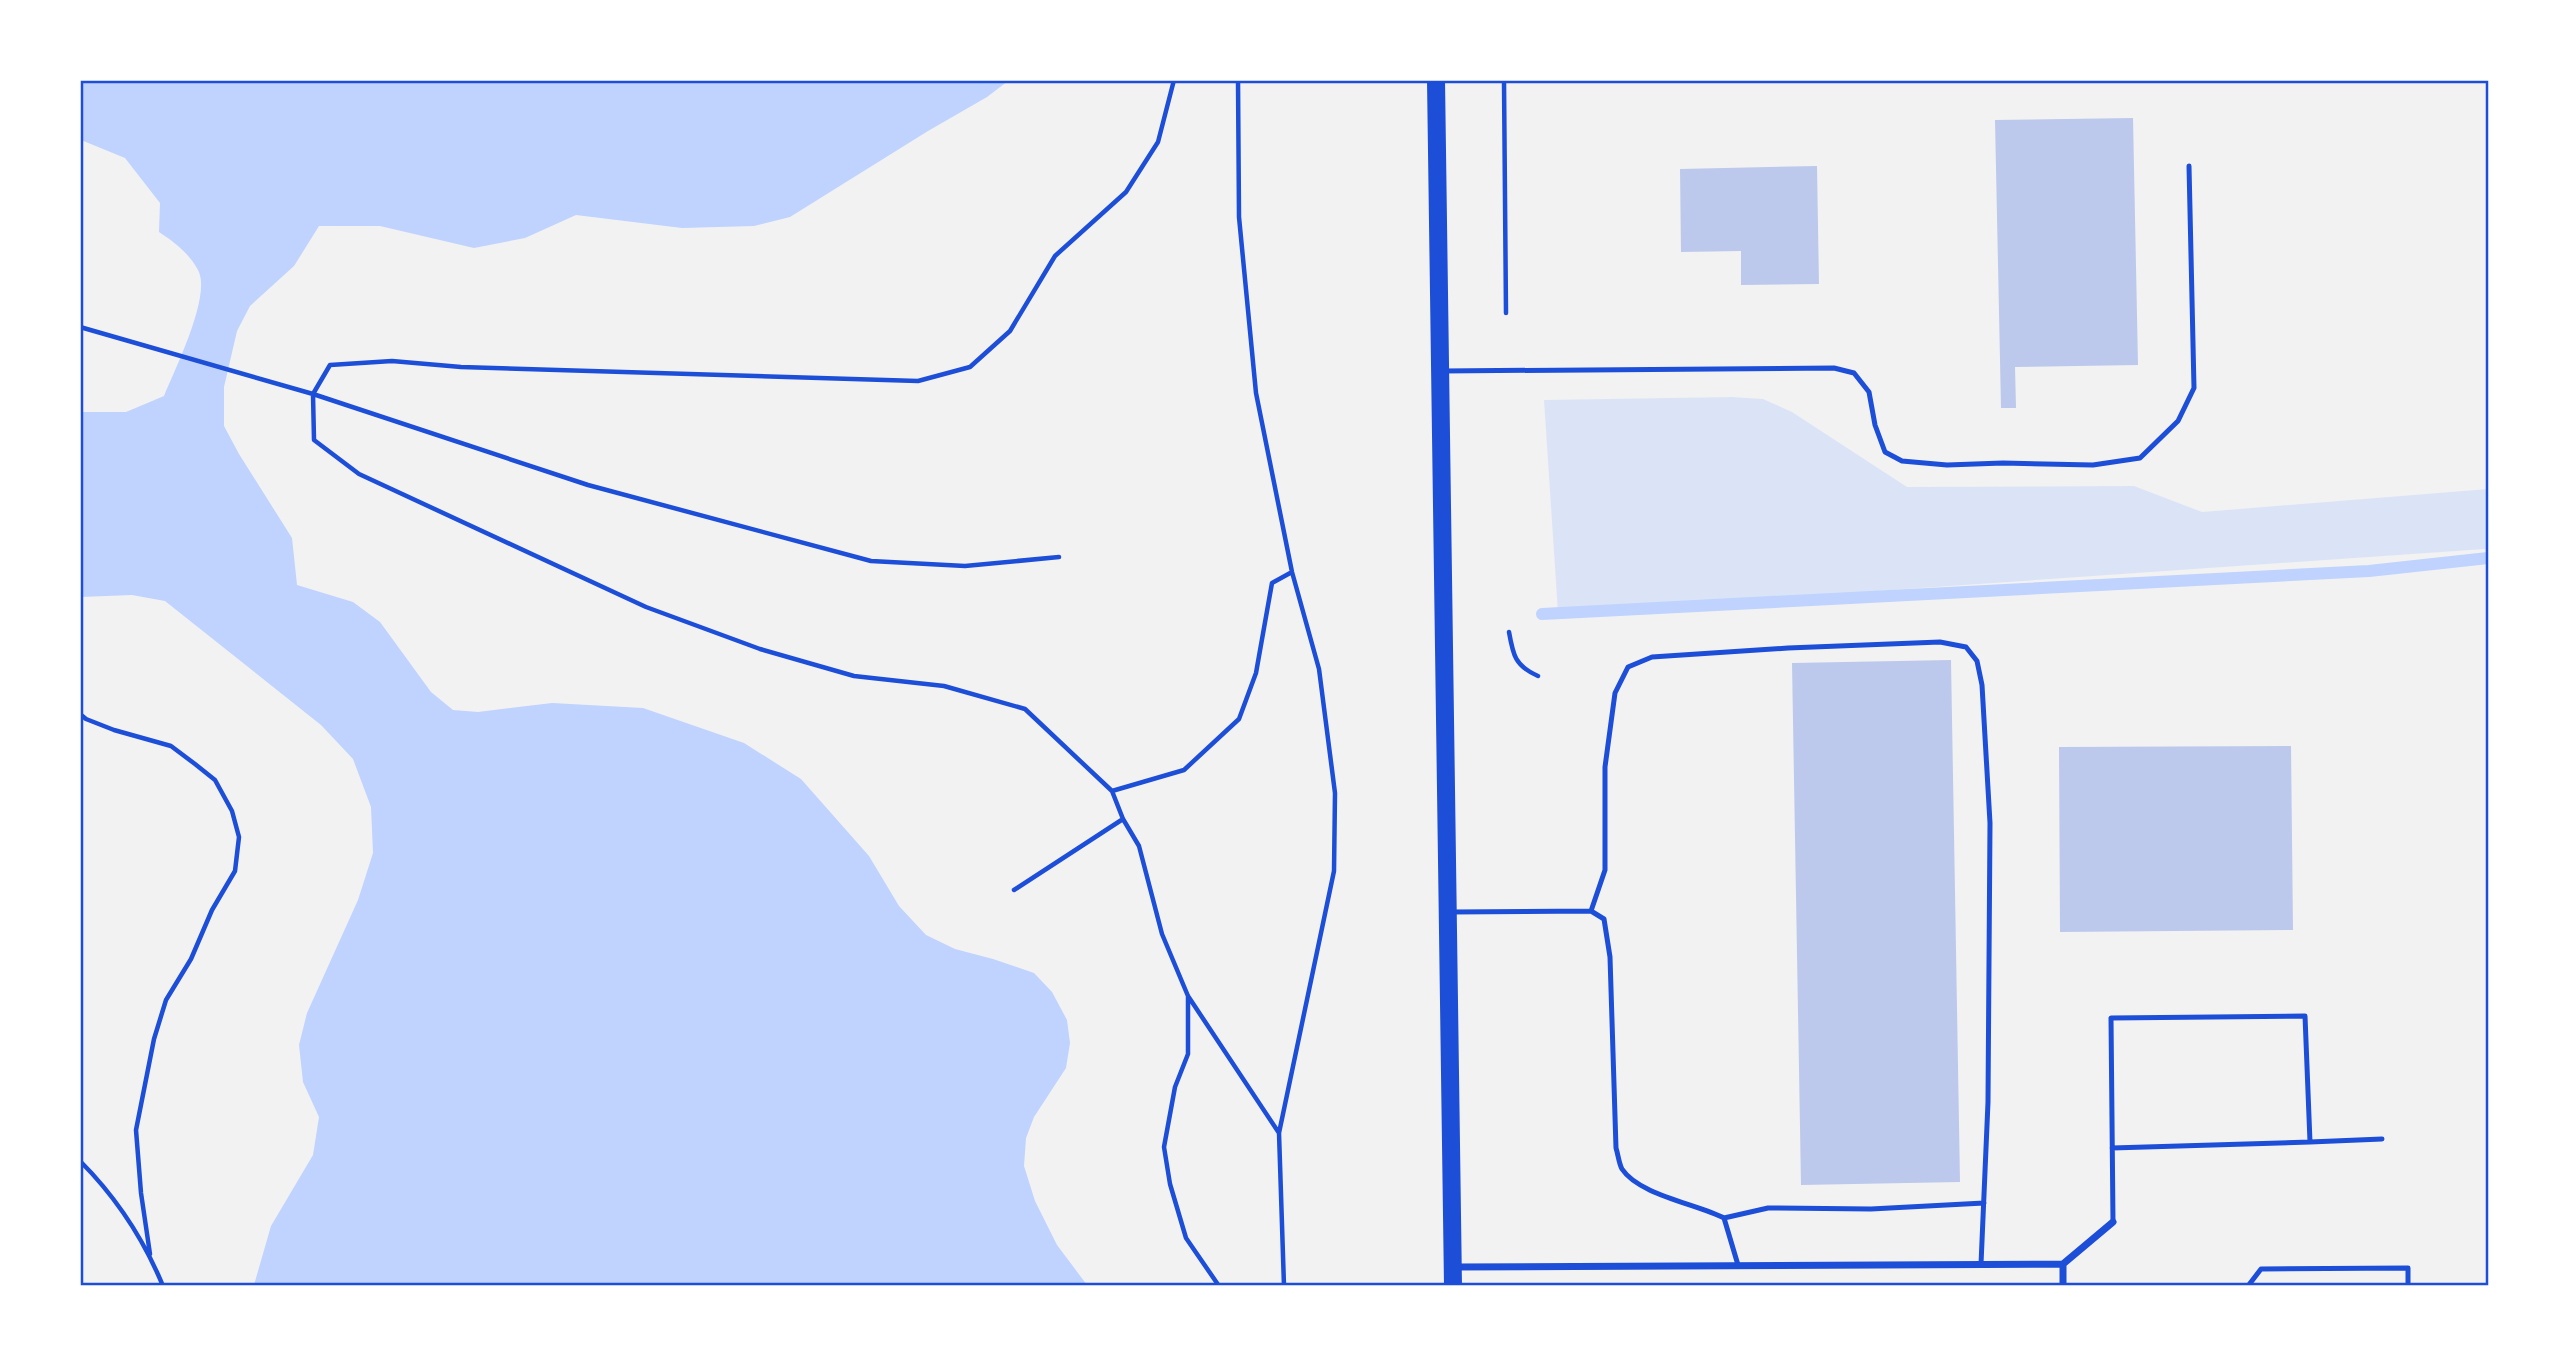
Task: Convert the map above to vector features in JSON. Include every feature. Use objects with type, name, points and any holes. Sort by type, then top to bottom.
[{"type":"main road","points":[[1436,80],[1453,1276]]},
{"type":"street","points":[[1453,1276],[1738,1265],[2063,1264],[2113,1222]]},
{"type":"street","points":[[2063,1264],[2063,1286]]},
{"type":"lane","points":[[1440,371],[1834,368],[1854,373],[1868,392],[1875,425],[1885,453],[1902,461],[1947,466],[2003,463],[2093,465],[2140,458],[2178,421],[2194,388],[2189,166]]},
{"type":"lane","points":[[1591,911],[1605,870],[1605,767],[1615,693],[1628,667],[1652,657],[1788,648],[1940,642],[1966,647],[1977,661],[1982,685],[1989,810],[1988,1074],[1980,1264]]},
{"type":"lane","points":[[1448,912],[1591,911],[1604,919],[1610,957],[1616,1148],[1622,1169],[1640,1186],[1724,1218],[1768,1208],[1896,1208],[1984,1203]]},
{"type":"lane","points":[[2113,1222],[2111,1018],[2305,1016],[2310,1142]]},
{"type":"lane","points":[[2112,1147],[2382,1139]]},
{"type":"lane","points":[[1724,1218],[1738,1265]]},
{"type":"lane","points":[[2248,1286],[2261,1269],[2408,1268],[2409,1286]]},
{"type":"path","points":[[1174,80],[1158,142],[1126,192],[1055,256],[1010,331],[971,367],[918,381],[461,367],[393,361],[330,365],[313,394],[314,440],[359,474],[646,607],[760,649],[854,676],[944,686],[1024,709],[1112,791],[1123,819],[1139,846],[1162,934],[1188,996],[1279,1133]]},
{"type":"path","points":[[1238,80],[1239,217],[1256,393],[1292,572],[1319,669],[1335,793],[1334,871],[1279,1133],[1284,1286]]},
{"type":"path","points":[[1504,80],[1506,313]]},
{"type":"path","points":[[80,327],[313,394],[588,485],[871,561],[965,566],[1059,557]]},
{"type":"path","points":[[1112,791],[1184,770],[1239,719],[1256,673],[1272,583],[1292,572]]},
{"type":"path","points":[[1509,632],[1513,656],[1528,672],[1538,676]]},
{"type":"path","points":[[80,714],[114,730],[171,746],[195,764],[215,780],[232,811],[239,837],[235,871],[212,910],[191,958],[166,1000],[154,1039],[136,1130],[150,1254]]},
{"type":"path","points":[[1014,890],[1123,819]]},
{"type":"path","points":[[1188,996],[1188,1054],[1175,1087],[1164,1147],[1170,1184],[1186,1238],[1219,1286]]},
{"type":"path","points":[[80,1161],[99,1180],[150,1254],[163,1286]]},
{"type":"shaded area","points":[[1732,397],[1763,399],[1792,412],[1907,487],[2134,486],[2202,512],[2488,489],[2488,560],[2485,549],[1558,613],[1544,400]]},
{"type":"water","points":[[81,81],[1008,81],[987,97],[790,217],[754,226],[682,228],[576,215],[525,238],[474,248],[380,226],[319,226],[294,266],[250,306],[237,331],[224,387],[224,426],[292,538],[297,585],[353,602],[380,622],[431,692],[453,710],[478,712],[552,703],[643,708],[744,743],[801,779],[869,856],[899,906],[926,935],[955,949],[1034,973],[1052,992],[1067,1020],[1070,1043],[1066,1068],[1034,1117],[1026,1138],[1024,1166],[1035,1201],[1057,1245],[1087,1285],[254,1285],[271,1226],[313,1155],[319,1117],[303,1082],[299,1045],[307,1013],[358,900],[373,853],[371,807],[353,759],[321,725],[165,601],[132,595],[81,597],[81,412],[126,412],[164,396],[196,314],[201,281],[190,258],[159,232],[160,203],[125,158],[81,140]]},
{"type":"building","points":[[2133,118],[2138,365],[2015,367],[2016,408],[2001,408],[1995,120]]},
{"type":"building","points":[[1817,166],[1819,284],[1741,285],[1741,251],[1681,252],[1680,169]]},
{"type":"building","points":[[1951,660],[1960,1182],[1801,1185],[1792,663]]},
{"type":"building","points":[[2291,746],[2293,930],[2060,932],[2059,747]]},
{"type":"waterway","points":[[1542,614],[2369,571],[2488,558]]}]
